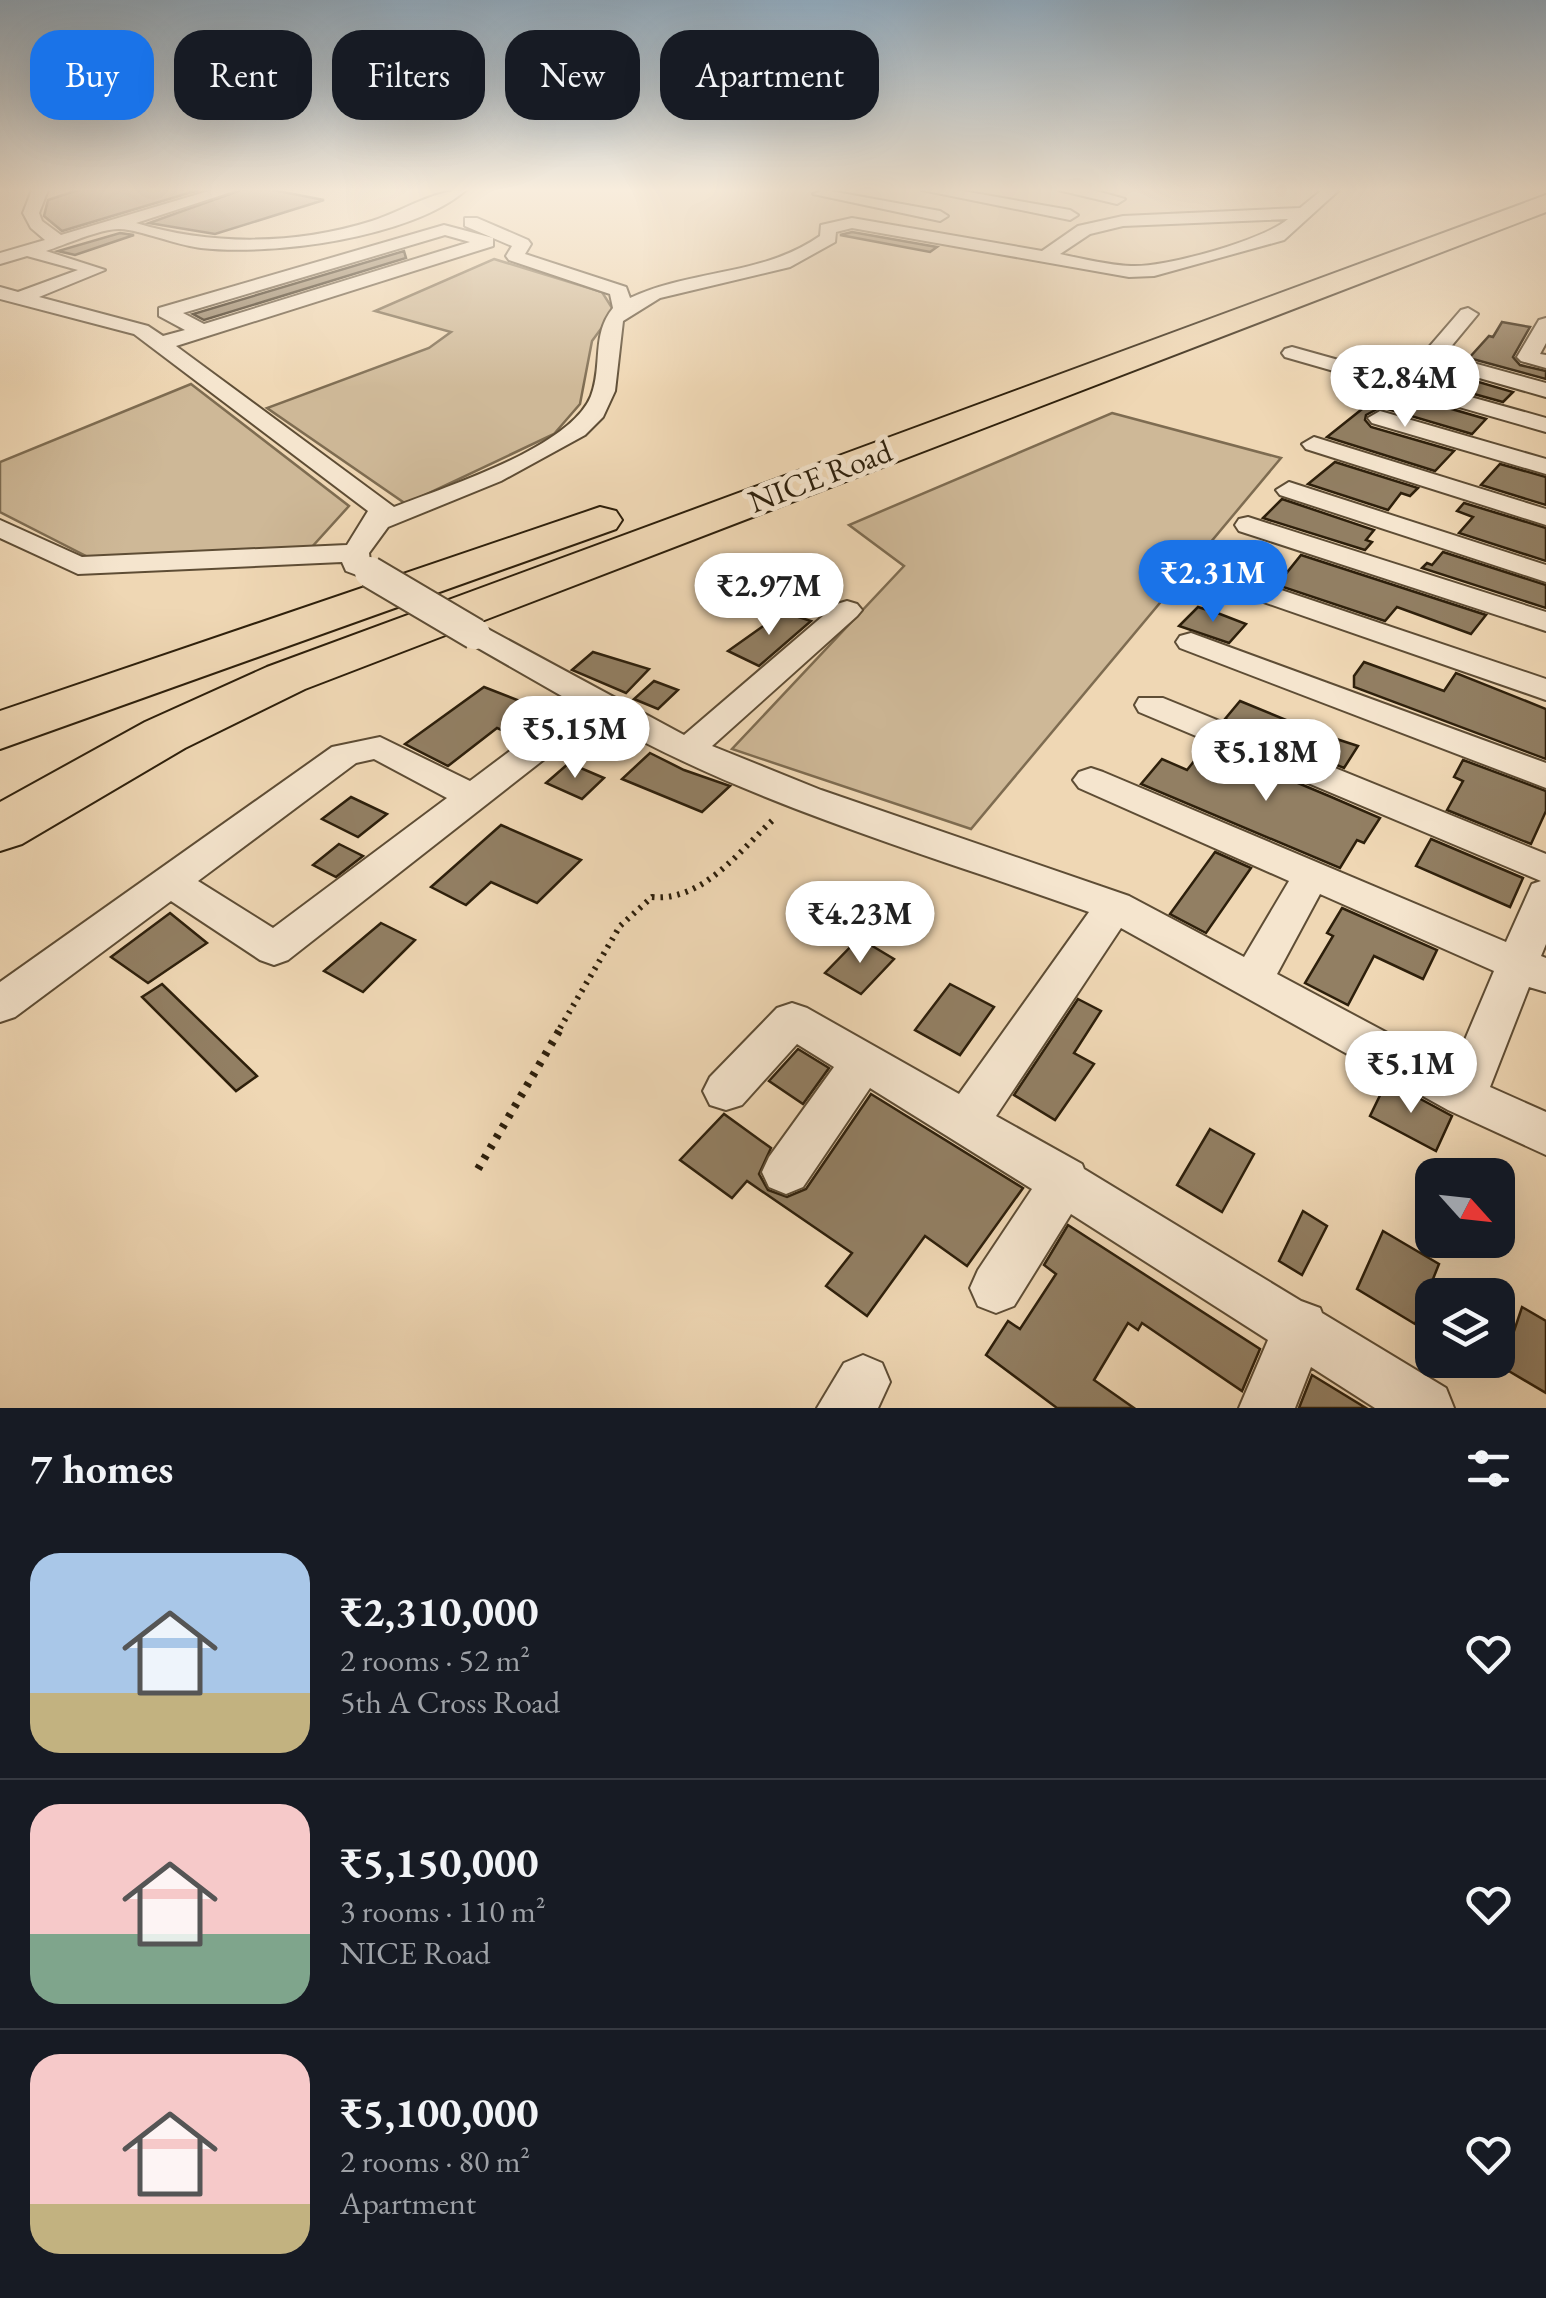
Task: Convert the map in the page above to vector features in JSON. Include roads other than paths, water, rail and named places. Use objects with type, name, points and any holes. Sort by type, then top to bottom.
[{"type":"highway","name":"NICE Road","points":[[785,453],[1336,256]]},
{"type":"highway","name":"NICE Road","points":[[0,829],[165,735],[286,678],[1406,256]]},
{"type":"highway","points":[[0,731],[639,506]]},
{"type":"street","points":[[9,295],[96,270],[45,256]]},
{"type":"street","points":[[198,328],[166,312],[357,256]]},
{"type":"street","points":[[156,341],[441,256]]},
{"type":"street","points":[[515,256],[620,290],[623,309]]},
{"type":"street","points":[[379,521],[457,491],[583,425],[598,404],[608,374],[604,356],[607,337],[623,309],[683,284],[796,261],[804,256]]},
{"type":"street","points":[[1045,256],[1130,272],[1154,271],[1208,256]]},
{"type":"street","points":[[9,295],[142,330],[382,508],[363,563]]},
{"type":"street","points":[[1546,299],[1538,309],[1546,321],[1528,358],[1546,362]]},
{"type":"street","points":[[1468,314],[1430,358],[1546,390]]},
{"type":"street","points":[[1292,353],[1546,425]]},
{"type":"street","points":[[1380,418],[1546,467]]},
{"type":"street","points":[[1314,444],[1546,516]]},
{"type":"street","points":[[1288,490],[1546,574]]},
{"type":"street","points":[[1248,525],[1546,622]]},
{"type":"street","points":[[0,528],[78,566],[363,563],[595,703],[688,749],[798,794],[1115,906],[1464,1096],[1546,1134]]},
{"type":"street","points":[[1216,576],[1546,690]]},
{"type":"street","points":[[688,749],[847,610]]},
{"type":"street","points":[[1191,642],[1546,776]]},
{"type":"street","points":[[170,881],[274,948],[595,703]]},
{"type":"street","points":[[1151,705],[1546,869]]},
{"type":"street","points":[[0,1004],[344,755],[362,748],[380,748],[472,797]]},
{"type":"street","points":[[1092,780],[1531,969]]},
{"type":"street","points":[[1252,981],[1312,876]]},
{"type":"street","points":[[1464,1096],[1531,969],[1546,894]]},
{"type":"street","points":[[966,1122],[1115,906]]},
{"type":"street","points":[[726,1090],[792,1020],[1065,1180],[1426,1408]]},
{"type":"street","points":[[786,1172],[864,1061]]},
{"type":"street","points":[[996,1288],[1065,1180]]},
{"type":"street","points":[[1267,1408],[1301,1327]]}]
